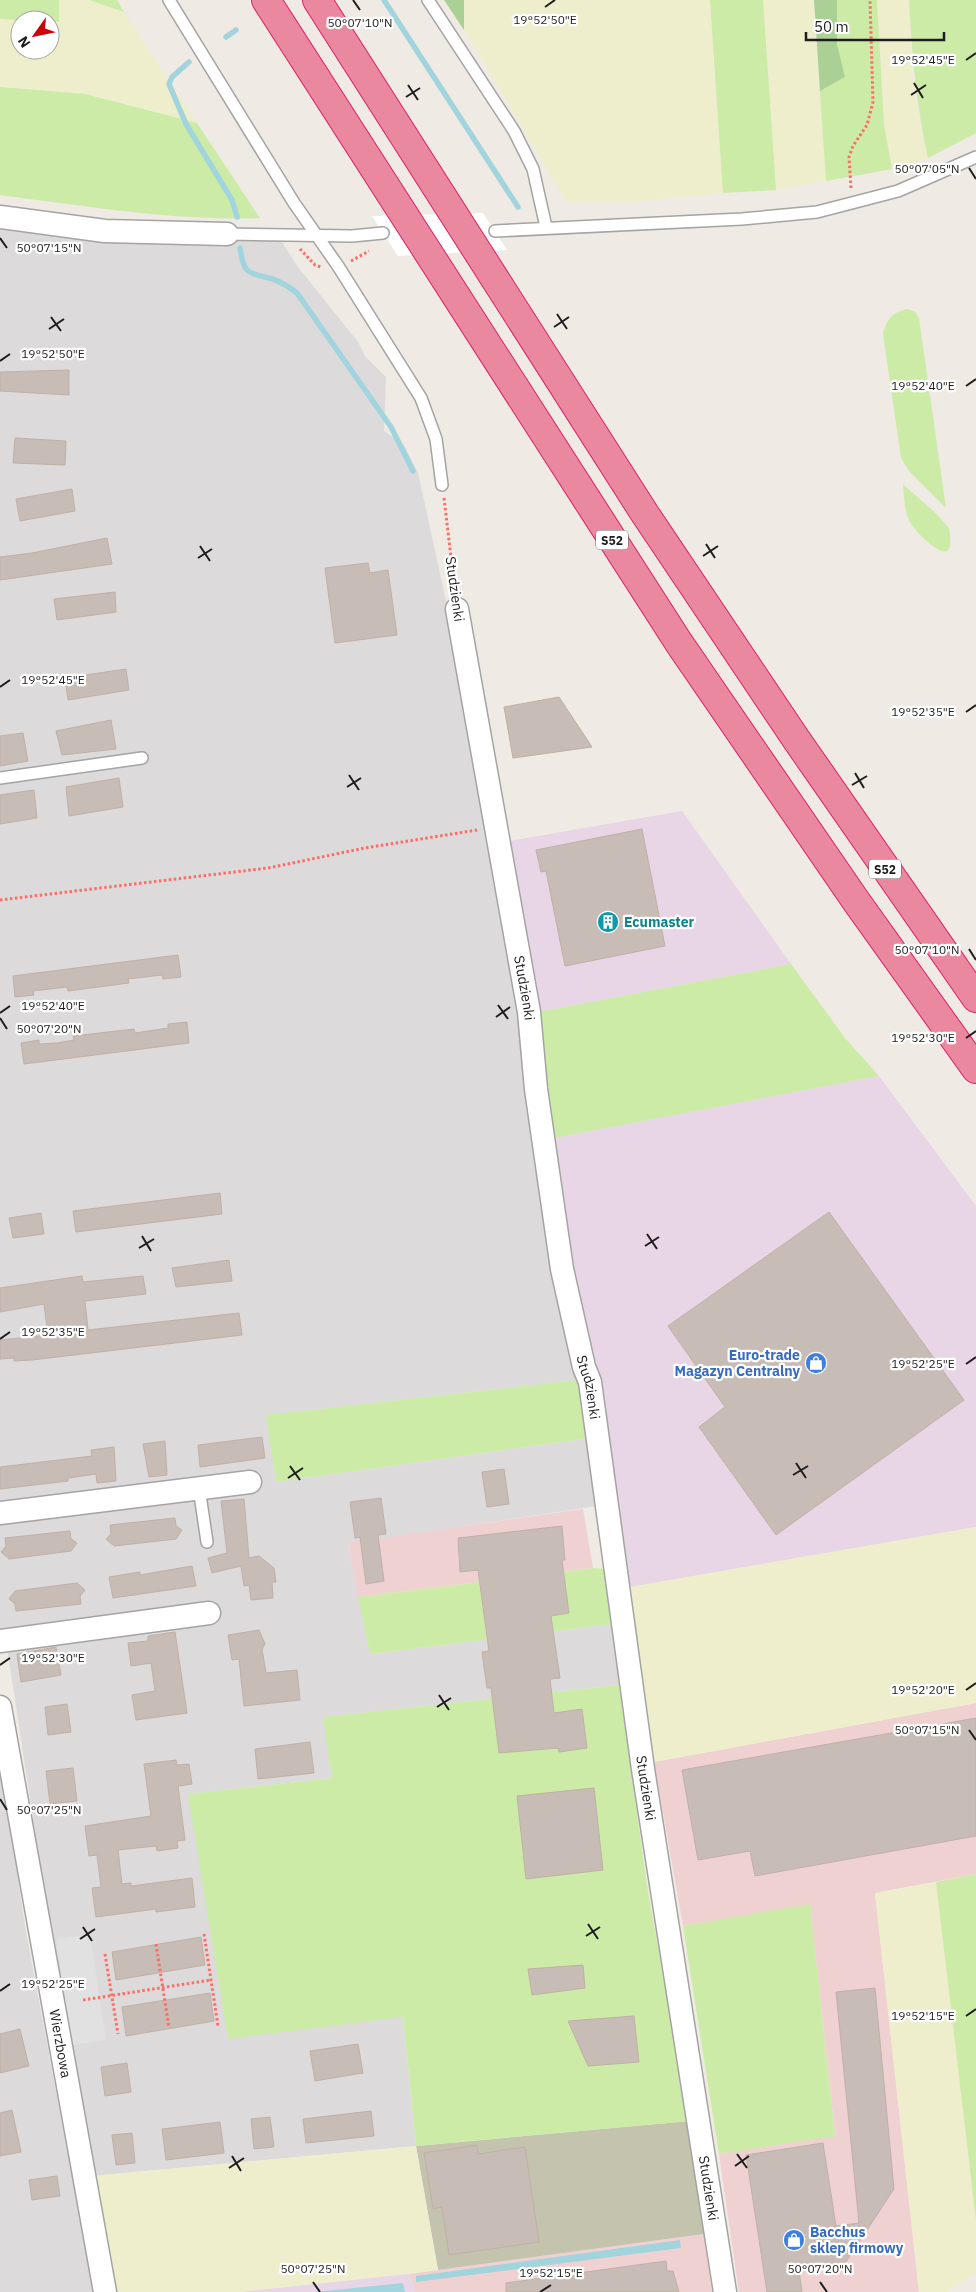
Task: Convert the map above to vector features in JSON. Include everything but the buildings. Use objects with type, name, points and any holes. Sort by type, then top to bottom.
[{"type":"highway","name":"S52","points":[[266,0],[678,643],[856,901],[976,1069]]},
{"type":"highway","name":"S52","points":[[316,0],[645,514],[807,755],[976,998]]},
{"type":"street","points":[[0,217],[105,230],[227,234]]},
{"type":"street","name":"Studzienki","points":[[457,609],[529,1012],[536,1089],[562,1269],[584,1367],[590,1382],[643,1769],[725,2292]]},
{"type":"street","points":[[0,1513],[250,1482]]},
{"type":"street","points":[[0,1641],[209,1613]]},
{"type":"street","name":"Wierzbowa","points":[[0,1707],[105,2292]]},
{"type":"lane","points":[[170,0],[317,236],[421,398],[436,439],[442,484]]},
{"type":"lane","points":[[428,0],[525,152],[533,169],[546,227]]},
{"type":"lane","points":[[495,231],[546,227],[742,219],[817,212],[898,191],[976,157]]},
{"type":"lane","points":[[227,234],[317,236],[383,233]]},
{"type":"lane","points":[[0,778],[142,758]]},
{"type":"lane","points":[[199,1488],[207,1542]]},
{"type":"path","points":[[849,170],[849,157],[853,146],[867,125],[873,102],[870,0]]},
{"type":"path","points":[[289,234],[315,265],[328,269]]},
{"type":"path","points":[[346,263],[371,250]]},
{"type":"path","name":"Studzienki","points":[[442,484],[457,609]]},
{"type":"path","points":[[0,900],[268,868],[365,848],[497,827]]},
{"type":"path","points":[[204,1934],[218,2026]]},
{"type":"path","points":[[156,1944],[169,2028]]},
{"type":"path","points":[[105,1954],[118,2034]]},
{"type":"path","points":[[83,2000],[211,1980]]},
{"type":"shaded area","points":[[59,0],[89,0],[124,12],[197,123],[85,94],[0,87],[0,19],[10,19],[10,60],[60,60]]},
{"type":"shaded area","points":[[464,0],[710,0],[723,193],[639,201],[566,201],[464,30]]},
{"type":"shaded area","points":[[763,0],[814,0],[826,181],[776,190]]},
{"type":"shaded area","points":[[877,0],[909,0],[912,69],[920,125],[928,158],[892,169],[884,125]]},
{"type":"shaded area","points":[[0,220],[280,239],[298,267],[358,342],[365,356],[386,377],[384,431],[404,445],[418,473],[489,799],[578,1380],[267,1415],[276,1482],[590,1438],[597,1506],[348,1544],[370,1654],[613,1624],[619,1685],[324,1717],[332,1778],[189,1794],[403,2017],[416,2146],[92,2176],[28,1821],[33,1818],[7,1647],[0,1647]]},
{"type":"shaded area","points":[[682,811],[791,964],[533,1013],[504,842]]},
{"type":"shaded area","points":[[879,1076],[976,1206],[976,1527],[630,1587],[616,1495],[587,1350],[549,1139]]},
{"type":"shaded area","points":[[583,1509],[593,1568],[358,1597],[348,1543]]},
{"type":"shaded area","points":[[976,1527],[976,1703],[654,1762],[630,1587]]},
{"type":"shaded area","points":[[976,1703],[976,1874],[875,1893],[919,2292],[739,2292],[719,2154],[835,2135],[810,1905],[683,1926],[654,1762]]},
{"type":"shaded area","points":[[3,1774],[25,1927],[94,2292],[0,2292],[0,1775]]},
{"type":"shaded area","points":[[936,1882],[976,2220],[976,2273],[946,2292],[919,2292],[875,1893]]},
{"type":"shaded area","points":[[90,1934],[106,2040],[72,2045],[56,1939]]},
{"type":"shaded area","points":[[690,2121],[704,2234],[438,2270],[416,2146]]},
{"type":"shaded area","points":[[416,2146],[438,2270],[239,2292],[111,2292],[92,2176]]},
{"type":"shaded area","points":[[704,2234],[712,2292],[415,2292],[409,2274]]},
{"type":"shaded area","points":[[409,2274],[415,2292],[239,2292]]},
{"type":"green space","points":[[0,0],[59,0],[59,10],[10,10],[10,20],[0,19]]},
{"type":"green space","points":[[89,0],[117,0],[124,12]]},
{"type":"green space","points":[[444,0],[464,0],[464,30]]},
{"type":"green space","points":[[710,0],[763,0],[776,190],[723,193]]},
{"type":"green space","points":[[814,0],[837,0],[837,44],[845,77],[820,91]]},
{"type":"green space","points":[[837,0],[877,0],[884,125],[892,169],[826,181],[820,91],[845,77],[837,44]]},
{"type":"green space","points":[[909,0],[976,0],[976,133],[928,158],[920,119],[915,79]]},
{"type":"green space","points":[[0,87],[85,94],[197,123],[260,218],[162,215],[0,195]]},
{"type":"green space","points":[[908,309],[915,312],[919,318],[946,508],[910,472],[901,458],[883,334],[886,324],[894,314]]},
{"type":"green space","points":[[903,484],[933,510],[948,527],[950,547],[946,551],[940,551],[933,546],[913,527],[905,508]]},
{"type":"green space","points":[[791,964],[845,1038],[879,1076],[549,1139],[533,1013]]},
{"type":"green space","points":[[578,1380],[590,1438],[276,1482],[266,1415]]},
{"type":"green space","points":[[593,1568],[606,1569],[613,1624],[370,1654],[358,1597]]},
{"type":"green space","points":[[619,1685],[648,1892],[690,2121],[416,2146],[403,2017],[228,2039],[188,1794],[332,1778],[323,1717]]},
{"type":"green space","points":[[976,1874],[976,2220],[936,1882]]},
{"type":"green space","points":[[810,1904],[835,2136],[719,2154],[683,1926]]},
{"type":"water","points":[[680,2240],[681,2248],[416,2282],[416,2276]]},
{"type":"water","points":[[403,2283],[405,2292],[315,2292]]},
{"type":"pier","points":[[483,213],[507,250],[398,256],[372,216]]},
{"type":"waterway","points":[[384,0],[518,207]]},
{"type":"waterway","points":[[226,37],[236,30]]},
{"type":"waterway","points":[[189,62],[172,77],[169,84],[186,124],[232,200],[237,217]]},
{"type":"waterway","points":[[240,248],[242,261],[249,272],[278,281],[297,293],[391,427],[413,471]]},
{"type":"place","name":"Ecumaster","points":[[608,922]]},
{"type":"place","name":"Euro-trade Magazyn Centralny","points":[[816,1363]]},
{"type":"place","name":"Bacchus sklep firmowy","points":[[794,2240]]}]
